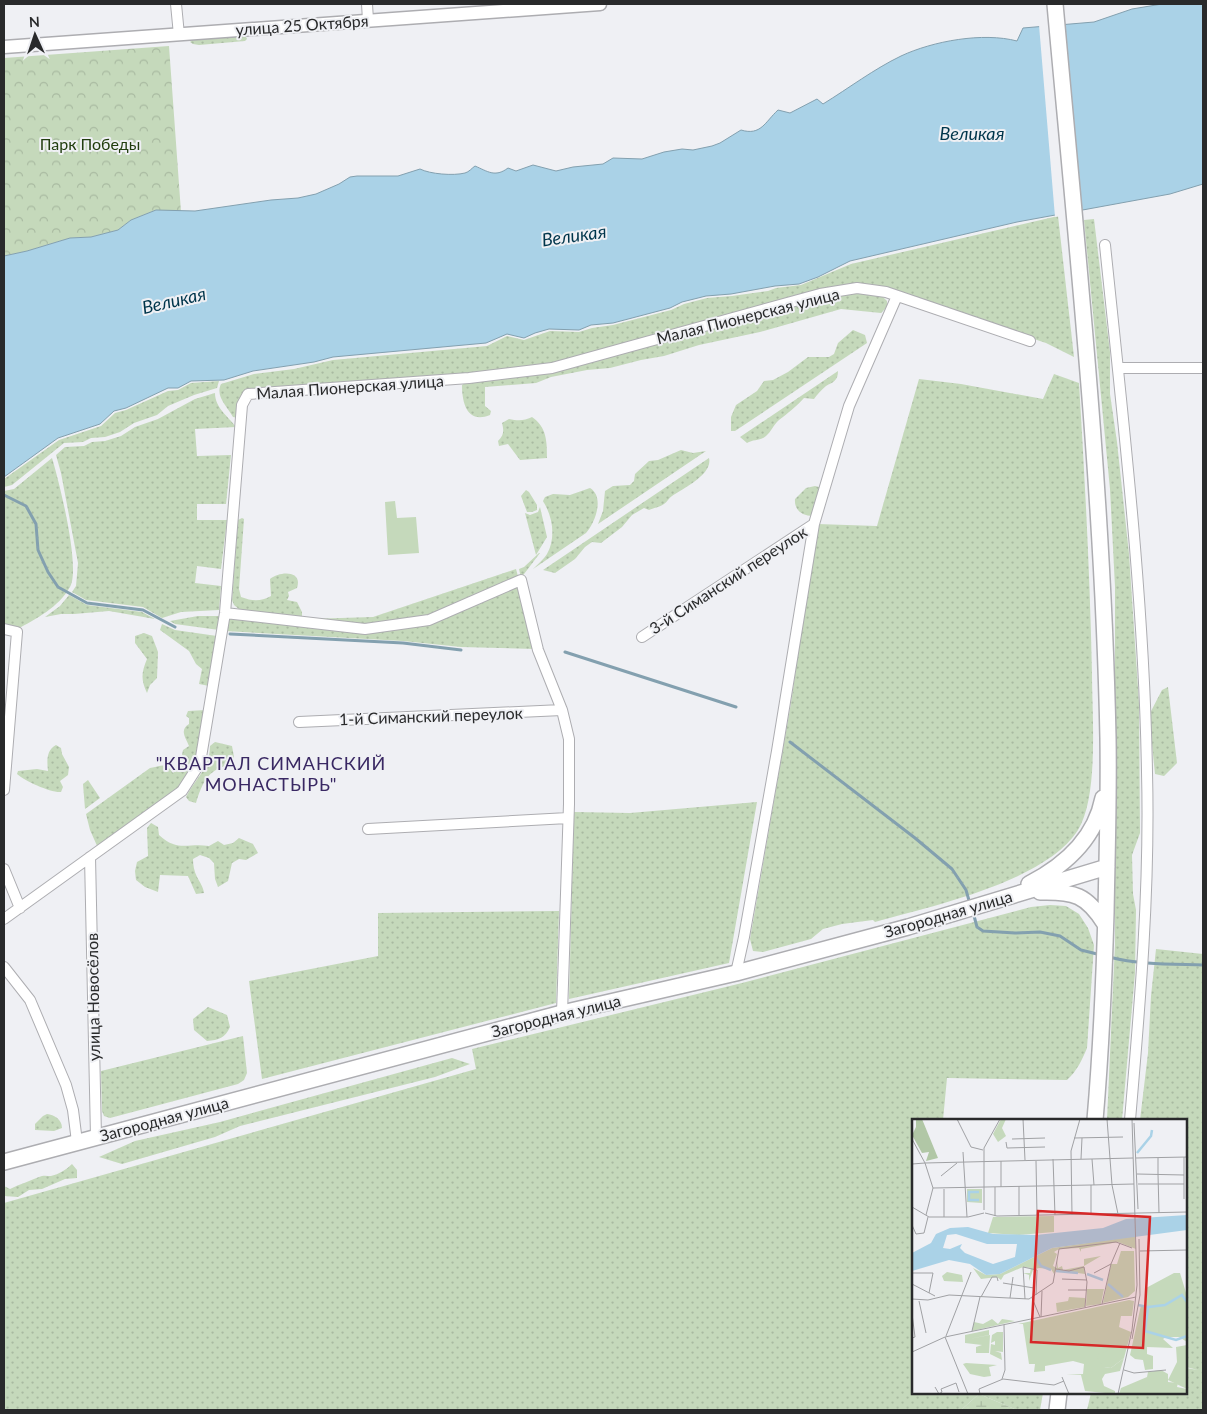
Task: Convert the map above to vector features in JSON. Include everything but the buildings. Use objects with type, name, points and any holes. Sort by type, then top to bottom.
[{"type":"highway","points":[[1055,4],[1080,279],[1097,499],[1105,638],[1108,774],[1107,867],[1100,1068],[1095,1119]]},
{"type":"highway","points":[[1002,899],[1042,877],[1077,850],[1095,823],[1102,804],[1108,774]]},
{"type":"highway","name":"Загородная улица","points":[[4,1162],[562,1013],[736,973],[908,926],[1107,867]]},
{"type":"highway","points":[[1002,899],[1037,893],[1058,892],[1073,894],[1086,900],[1096,909],[1105,924]]},
{"type":"highway","points":[[1057,1410],[1060,1394]]},
{"type":"main road","name":"улица 25 Октября","points":[[4,47],[600,4]]},
{"type":"street","points":[[176,4],[178,35]]},
{"type":"street","points":[[367,4],[368,20]]},
{"type":"street","points":[[1106,245],[1135,555],[1145,699],[1147,849],[1142,977],[1130,1119]]},
{"type":"street","name":"Малая Пионерская улица","points":[[4,919],[182,791],[200,763],[226,612],[242,405],[248,394],[469,378],[552,368],[820,294],[858,288],[886,292],[1030,341]]},
{"type":"street","points":[[736,973],[777,751],[814,524],[849,406],[897,296]]},
{"type":"street","points":[[1118,368],[1203,368]]},
{"type":"street","name":"3-й Симанский переулок","points":[[642,637],[814,524]]},
{"type":"street","points":[[226,612],[365,629],[429,620],[521,580],[538,650],[562,710],[569,738],[562,1013]]},
{"type":"street","points":[[4,629],[17,632],[4,790]]},
{"type":"street","name":"1-й Симанский переулок","points":[[299,722],[562,710]]},
{"type":"street","points":[[368,829],[568,818]]},
{"type":"street","name":"улица Новосёлов","points":[[90,857],[96,1137]]},
{"type":"street","points":[[4,869],[20,908]]},
{"type":"street","points":[[4,967],[30,1000],[66,1085],[73,1110],[77,1142]]},
{"type":"street","points":[[1061,1410],[1066,1394]]},
{"type":"green space","points":[[245,35],[247,39],[245,41],[199,45],[190,42],[193,39]]},
{"type":"green space","name":"Парк Победы","points":[[169,46],[181,212],[156,210],[131,220],[118,230],[91,237],[70,238],[4,256],[4,58]]},
{"type":"green space","points":[[1058,216],[1074,357],[1046,343],[950,311],[856,285],[552,365],[468,376],[247,392],[238,418],[233,417],[222,401],[220,393],[221,384],[254,374],[294,369],[333,360],[487,346],[507,336],[524,340],[550,331],[579,332],[613,325],[671,310],[684,304],[707,298],[801,285],[851,264]]},
{"type":"green space","points":[[1094,219],[1110,352],[1110,394],[1129,554],[1139,703],[1140,833],[1132,855],[1133,894],[1136,910],[1135,973],[1122,1119],[1107,1119],[1115,944],[1115,587],[1110,489],[1084,220]]},
{"type":"green space","points":[[858,292],[883,297],[887,301],[887,307],[881,313],[841,309],[760,332],[699,345],[664,356],[610,368],[551,377],[536,383],[485,387],[485,406],[491,411],[490,415],[482,417],[476,417],[471,414],[467,410],[463,399],[462,385],[465,383],[552,371],[822,298]]},
{"type":"green space","points":[[853,330],[865,335],[867,343],[735,431],[731,431],[731,417],[736,405],[757,391],[764,381],[773,380],[788,372],[808,357],[829,357],[834,354],[838,343]]},
{"type":"green space","points":[[838,371],[835,381],[819,392],[814,399],[804,398],[777,422],[764,438],[747,443],[740,437]]},
{"type":"green space","points":[[1054,374],[1079,383],[1089,565],[1093,755],[1089,797],[1085,815],[1078,830],[1062,848],[1040,864],[986,890],[875,922],[873,920],[842,924],[823,929],[811,939],[763,952],[753,951],[750,939],[791,703],[817,524],[877,526],[919,379],[961,384],[1043,399]]},
{"type":"green space","points":[[219,381],[217,388],[168,406],[157,415],[134,423],[120,432],[105,437],[91,438],[83,442],[64,443],[12,485],[4,487],[4,479],[59,440],[101,426],[115,413],[168,391],[178,390],[191,383]]},
{"type":"green space","points":[[215,393],[217,403],[236,427],[195,429],[197,456],[231,455],[226,504],[197,504],[197,520],[227,520],[221,569],[197,566],[195,583],[221,586],[219,610],[181,612],[162,618],[143,607],[86,600],[72,592],[76,586],[78,563],[56,455],[65,447],[84,446],[92,442],[105,441],[121,436],[135,427],[158,419],[195,399]]},
{"type":"green space","points":[[532,417],[541,425],[545,435],[547,458],[520,460],[508,444],[499,446],[498,441],[503,433],[502,423],[509,419],[521,420]]},
{"type":"green space","points":[[681,450],[693,453],[706,451],[598,524],[603,511],[605,491],[613,486],[630,485],[634,481],[635,474],[649,461],[658,460]]},
{"type":"green space","points":[[52,458],[68,524],[73,577],[70,587],[53,607],[16,630],[4,627],[4,491],[14,489]]},
{"type":"green space","points":[[709,458],[707,470],[664,504],[649,510],[644,508],[632,515],[622,527],[601,543],[592,542],[575,559],[555,573],[543,570]]},
{"type":"green space","points":[[819,487],[820,491],[813,516],[805,515],[797,509],[795,499],[806,488]]},
{"type":"green space","points":[[590,488],[595,492],[598,504],[593,523],[589,529],[586,533],[533,569],[543,560],[552,541],[551,521],[543,501],[545,497],[553,494],[570,495]]},
{"type":"green space","points":[[526,490],[537,505],[537,510],[527,512],[521,496]]},
{"type":"green space","points":[[395,501],[397,518],[416,517],[419,553],[388,555],[385,502]]},
{"type":"green space","points":[[540,507],[547,537],[536,555],[525,513],[530,515],[538,512]]},
{"type":"green space","points":[[244,519],[239,589],[241,597],[256,600],[267,598],[271,596],[270,579],[279,574],[294,575],[298,582],[297,588],[288,592],[287,600],[297,602],[302,612],[302,618],[240,610],[234,605],[232,600],[238,520]]},
{"type":"green space","points":[[539,553],[521,578],[519,569],[524,567]]},
{"type":"green space","points":[[516,569],[519,580],[429,618],[365,628],[308,619],[373,617]]},
{"type":"green space","points":[[519,583],[535,649],[461,647],[403,641],[225,631],[228,615],[365,631],[429,622]]},
{"type":"green space","points":[[69,595],[87,605],[142,612],[155,619],[109,611],[45,617],[60,606]]},
{"type":"green space","points":[[198,616],[221,616],[219,630],[175,624],[170,621]]},
{"type":"green space","points":[[162,624],[175,630],[217,636],[209,686],[199,684],[202,669],[196,664],[189,651],[160,630]]},
{"type":"green space","points":[[144,633],[152,636],[158,652],[157,678],[150,685],[147,693],[142,676],[147,659],[135,643],[135,636]]},
{"type":"green space","points":[[1168,687],[1177,763],[1164,776],[1155,774],[1149,715],[1162,690]]},
{"type":"green space","points":[[206,710],[197,762],[178,790],[98,848],[90,830],[86,814],[150,768],[165,766],[173,773],[184,763],[183,750],[189,746],[184,731],[189,724],[189,718],[186,716],[188,711]]},
{"type":"green space","points":[[215,742],[232,746],[234,757],[232,765],[224,766],[212,773],[204,783],[196,803],[189,801],[186,797],[205,767],[208,761],[210,746]]},
{"type":"green space","points":[[56,745],[61,748],[69,767],[68,775],[60,781],[63,787],[61,792],[51,791],[38,786],[17,774],[18,771],[37,769],[48,771],[47,760],[49,753]]},
{"type":"green space","points":[[88,780],[100,798],[85,809],[83,784]]},
{"type":"green space","points":[[757,802],[729,963],[569,999],[574,812],[630,813]]},
{"type":"green space","points":[[151,823],[158,827],[159,835],[177,845],[209,846],[218,841],[224,845],[233,843],[239,838],[253,844],[258,853],[246,860],[239,859],[232,863],[228,881],[218,887],[215,879],[214,863],[209,858],[200,855],[193,859],[193,864],[204,893],[196,894],[188,876],[160,875],[158,892],[145,887],[136,880],[135,871],[137,862],[148,856],[147,828]]},
{"type":"green space","points":[[1066,906],[1079,914],[1088,928],[1094,945],[1087,1048],[1081,1061],[1067,1080],[947,1078],[943,1119],[912,1119],[912,1394],[979,1394],[961,1410],[4,1410],[4,1203],[476,1069],[472,1049],[742,983],[1031,907]]},
{"type":"green space","points":[[559,911],[556,1003],[262,1079],[249,981],[378,956],[378,913]]},
{"type":"green space","points":[[1156,949],[1203,954],[1203,1410],[1087,1410],[1091,1394],[1187,1394],[1187,1368],[1198,1370],[1187,1367],[1187,1119],[1140,1119],[1148,1053]]},
{"type":"green space","points":[[208,1007],[227,1015],[230,1027],[221,1038],[207,1041],[194,1030],[193,1019]]},
{"type":"green space","points":[[243,1036],[247,1073],[244,1080],[238,1084],[110,1118],[104,1116],[102,1111],[101,1071]]},
{"type":"green space","points":[[452,1058],[470,1064],[435,1077],[240,1126],[215,1137],[122,1164],[99,1157],[135,1141],[220,1122]]},
{"type":"green space","points":[[47,1114],[57,1118],[61,1122],[62,1128],[54,1131],[35,1130],[35,1124]]},
{"type":"green space","points":[[72,1164],[77,1170],[77,1178],[65,1179],[42,1189],[29,1190],[18,1197],[4,1196],[4,1186],[10,1189],[40,1176],[51,1176],[62,1172]]},
{"type":"green space","points":[[979,1394],[1043,1394],[1040,1410],[1017,1410]]},
{"type":"green space","points":[[979,1394],[1017,1410],[961,1410]]},
{"type":"water","name":"Великая","points":[[1162,4],[1203,4],[1203,184],[1170,194],[1017,222],[850,261],[799,284],[706,296],[682,302],[670,308],[613,323],[591,325],[579,330],[549,329],[524,338],[507,334],[486,343],[333,357],[314,362],[253,371],[224,380],[191,381],[178,388],[168,388],[126,408],[114,411],[100,424],[58,438],[4,477],[4,256],[70,238],[91,237],[118,230],[131,220],[156,210],[195,211],[298,198],[316,194],[350,177],[398,176],[420,169],[435,173],[460,174],[475,166],[495,173],[508,168],[516,171],[533,165],[556,171],[603,164],[613,158],[642,159],[664,152],[682,149],[693,150],[712,146],[741,130],[753,131],[762,127],[778,110],[790,113],[817,99],[823,104],[891,61],[928,46],[943,42],[989,37],[1017,41],[1023,28],[1094,22],[1132,9]]},
{"type":"pier","points":[[1061,22],[1079,213],[1055,217],[1039,25]]},
{"type":"waterway","points":[[4,495],[26,506],[36,524],[38,550],[48,572],[58,587],[87,603],[143,610],[175,627]]},
{"type":"waterway","points":[[230,634],[403,643],[461,650]]},
{"type":"waterway","points":[[565,652],[736,707]]},
{"type":"waterway","points":[[790,742],[915,838],[952,869],[966,890],[970,904]]},
{"type":"waterway","points":[[973,912],[977,927],[983,931],[1040,932],[1060,936],[1081,950],[1101,955]]},
{"type":"waterway","points":[[1109,957],[1144,963],[1203,965]]},
{"type":"district","name":"\"КВАРТАЛ СИМАНСКИЙ МОНАСТЫРЬ\"","points":[[271,774]]}]
